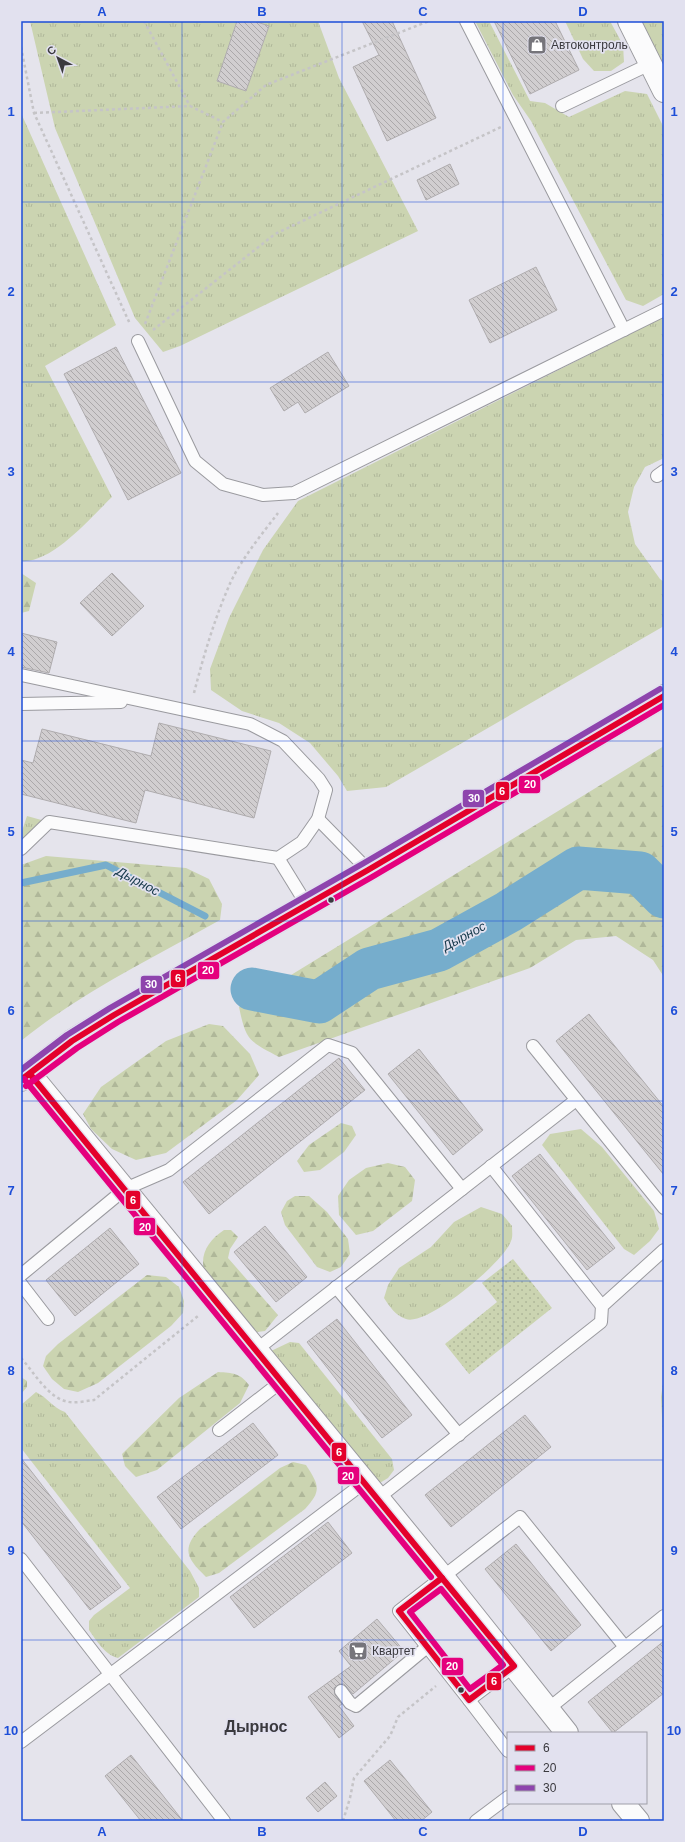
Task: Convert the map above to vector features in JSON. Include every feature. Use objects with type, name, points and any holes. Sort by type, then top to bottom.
[{"type":"street","points":[[629,21],[664,92]]},
{"type":"street","points":[[566,1732],[443,1577],[125,1189],[25,1077],[72,1041],[114,1015],[368,870],[664,696]]},
{"type":"street","points":[[624,1804],[638,1821]]},
{"type":"lane","points":[[466,21],[624,330]]},
{"type":"lane","points":[[562,106],[650,64]]},
{"type":"lane","points":[[138,341],[195,462],[223,484],[262,495],[294,492],[664,310]]},
{"type":"lane","points":[[21,675],[250,724],[283,741],[319,779],[326,790],[318,819],[302,842],[278,858],[49,822],[21,849]]},
{"type":"lane","points":[[21,704],[141,701]]},
{"type":"lane","points":[[318,819],[368,870]]},
{"type":"lane","points":[[278,858],[307,905]]},
{"type":"lane","points":[[21,1275],[125,1189],[169,1170],[328,1045],[352,1053],[462,1188]]},
{"type":"lane","points":[[533,1046],[664,1208]]},
{"type":"lane","points":[[256,1350],[576,1100]]},
{"type":"lane","points":[[378,1498],[601,1322],[602,1306],[491,1166]]},
{"type":"lane","points":[[602,1306],[664,1250]]},
{"type":"lane","points":[[21,1284],[48,1319]]},
{"type":"lane","points":[[336,1287],[458,1435]]},
{"type":"lane","points":[[219,1430],[282,1381]]},
{"type":"lane","points":[[21,1742],[365,1482]]},
{"type":"lane","points":[[507,1750],[400,1611],[520,1517],[625,1647]]},
{"type":"lane","points":[[21,1559],[224,1821]]},
{"type":"lane","points":[[548,1709],[664,1616]]},
{"type":"lane","points":[[341,1691],[350,1703],[356,1706],[427,1647]]},
{"type":"lane","points":[[469,1700],[514,1666]]},
{"type":"lane","points":[[476,1821],[507,1798]]},
{"type":"path","points":[[144,21],[190,106]]},
{"type":"path","points":[[138,341],[223,122],[266,85],[430,21]]},
{"type":"path","points":[[21,47],[34,113],[138,341]]},
{"type":"path","points":[[34,113],[190,106],[223,122]]},
{"type":"path","points":[[138,341],[275,234],[517,120]]},
{"type":"path","points":[[189,711],[202,663],[229,585],[257,540],[294,492]]},
{"type":"path","points":[[21,1358],[50,1392],[65,1401],[77,1402],[94,1400],[217,1302]]},
{"type":"path","points":[[343,1821],[354,1778],[390,1736],[398,1717],[449,1675]]},
{"type":"green space","points":[[30,21],[318,21],[339,78],[418,231],[180,346],[163,352],[135,318],[55,128]]},
{"type":"green space","points":[[475,21],[489,21],[530,101],[545,103],[569,117],[625,91],[647,94],[664,128],[664,294],[643,306],[626,300],[531,121],[513,95]]},
{"type":"green space","points":[[565,21],[610,21],[623,45],[624,62],[611,71],[594,71],[583,59]]},
{"type":"green space","points":[[639,21],[664,21],[664,72]]},
{"type":"green space","points":[[21,113],[116,325],[45,366],[112,497],[82,527],[58,547],[33,560],[21,561]]},
{"type":"green space","points":[[664,317],[664,458],[645,467],[634,487],[628,512],[635,544],[660,579],[664,582],[664,626],[386,787],[347,791],[338,776],[310,743],[279,723],[242,711],[211,690],[210,669],[229,618],[263,550],[298,501]]},
{"type":"green space","points":[[21,573],[36,583],[29,611],[21,613]]},
{"type":"green space","points":[[664,746],[664,977],[653,960],[616,936],[576,940],[530,968],[279,1057],[250,1039],[244,1027],[239,1007]]},
{"type":"green space","points":[[27,816],[45,821],[21,844],[21,834]]},
{"type":"green space","points":[[46,856],[186,868],[209,879],[222,904],[220,920],[93,991],[44,1023],[21,1041],[21,865]]},
{"type":"green space","points":[[209,1024],[223,1026],[250,1054],[259,1075],[237,1100],[166,1153],[136,1160],[112,1149],[91,1129],[83,1114],[101,1087],[166,1041]]},
{"type":"green space","points":[[341,1123],[352,1126],[356,1135],[344,1152],[320,1170],[304,1172],[297,1161],[309,1145]]},
{"type":"green space","points":[[581,1129],[602,1147],[654,1211],[659,1229],[650,1241],[634,1255],[624,1249],[542,1145],[550,1134]]},
{"type":"green space","points":[[388,1163],[405,1167],[415,1180],[412,1201],[373,1231],[356,1235],[339,1215],[338,1196],[349,1180],[366,1168]]},
{"type":"green space","points":[[295,1196],[309,1196],[327,1212],[348,1239],[350,1254],[341,1267],[330,1272],[317,1267],[285,1225],[281,1212],[287,1201]]},
{"type":"green space","points":[[481,1207],[502,1214],[512,1226],[512,1239],[506,1250],[481,1277],[447,1303],[416,1319],[406,1319],[399,1316],[384,1298],[388,1285],[399,1268],[431,1247],[454,1222]]},
{"type":"green space","points":[[224,1230],[231,1230],[238,1237],[230,1249],[228,1258],[278,1315],[265,1331],[257,1332],[207,1277],[204,1270],[203,1263],[205,1250],[213,1239]]},
{"type":"green space","points":[[513,1259],[552,1308],[469,1374],[445,1344],[497,1302],[482,1283]]},
{"type":"green space","points":[[147,1275],[166,1277],[179,1287],[184,1301],[183,1313],[171,1326],[98,1383],[78,1392],[64,1389],[52,1379],[43,1366],[46,1356],[58,1344]]},
{"type":"green space","points":[[290,1342],[299,1343],[392,1459],[394,1470],[388,1478],[378,1484],[271,1351]]},
{"type":"green space","points":[[218,1372],[236,1374],[249,1385],[240,1403],[157,1470],[136,1477],[125,1466],[122,1454],[179,1398]]},
{"type":"green space","points":[[21,1377],[27,1381],[27,1387],[21,1394]]},
{"type":"green space","points":[[664,1377],[664,1456],[661,1397]]},
{"type":"green space","points":[[36,1392],[57,1408],[65,1412],[190,1571],[199,1588],[199,1597],[118,1658],[109,1654],[98,1642],[89,1630],[89,1621],[94,1615],[130,1588],[21,1448],[21,1405]]},
{"type":"green space","points":[[293,1462],[306,1465],[314,1478],[317,1488],[310,1503],[305,1509],[219,1573],[206,1577],[194,1565],[189,1554],[190,1542],[194,1536],[200,1529],[280,1468]]},
{"type":"building","points":[[237,21],[254,21],[269,26],[246,91],[217,81]]},
{"type":"building","points":[[362,21],[392,21],[436,118],[387,141],[353,67],[379,55]]},
{"type":"building","name":"Автоконтроль","points":[[494,21],[555,21],[579,70],[530,94]]},
{"type":"building","points":[[450,164],[459,184],[426,200],[417,180]]},
{"type":"building","points":[[536,267],[557,310],[490,343],[469,300]]},
{"type":"building","points":[[116,347],[181,473],[128,500],[64,374]]},
{"type":"building","points":[[328,352],[349,386],[305,413],[298,402],[284,411],[270,388]]},
{"type":"building","points":[[112,573],[144,606],[112,636],[80,603]]},
{"type":"building","points":[[21,633],[57,642],[49,673],[21,667]]},
{"type":"building","points":[[159,723],[271,751],[254,818],[145,790],[136,823],[21,794],[21,760],[33,763],[42,729],[151,756]]},
{"type":"building","points":[[589,1014],[664,1107],[664,1175],[556,1041]]},
{"type":"building","points":[[419,1049],[483,1130],[453,1155],[388,1074]]},
{"type":"building","points":[[339,1058],[365,1090],[209,1214],[183,1182]]},
{"type":"building","points":[[540,1154],[615,1248],[587,1270],[512,1176]]},
{"type":"building","points":[[265,1226],[307,1277],[276,1302],[234,1252]]},
{"type":"building","points":[[110,1228],[139,1264],[75,1316],[46,1280]]},
{"type":"building","points":[[337,1319],[412,1415],[382,1438],[307,1342]]},
{"type":"building","points":[[525,1415],[551,1447],[451,1527],[425,1495]]},
{"type":"building","points":[[253,1423],[278,1455],[181,1529],[157,1497]]},
{"type":"building","points":[[21,1458],[121,1587],[90,1610],[21,1521]]},
{"type":"building","points":[[328,1522],[352,1553],[254,1628],[230,1597]]},
{"type":"building","points":[[516,1544],[581,1625],[551,1651],[485,1569]]},
{"type":"building","points":[[377,1619],[404,1651],[353,1694],[344,1684],[340,1684],[334,1688],[335,1695],[342,1704],[339,1706],[354,1726],[339,1738],[308,1697],[351,1666],[339,1651]]},
{"type":"building","points":[[664,1641],[664,1693],[614,1732],[612,1732],[588,1702]]},
{"type":"building","points":[[131,1755],[183,1821],[141,1821],[105,1776]]},
{"type":"building","points":[[390,1760],[432,1812],[421,1821],[396,1821],[364,1781]]},
{"type":"building","points":[[325,1782],[337,1796],[318,1812],[306,1798]]},
{"type":"waterway","name":"Дырнос","points":[[21,883],[106,865],[205,916]]},
{"type":"waterway","name":"Дырнос","points":[[252,989],[319,1002],[369,969],[439,950],[508,912],[578,868],[640,873],[664,897]]},
{"type":"transit line","name":"30","points":[[21,1070],[67,1035],[110,1008],[364,863],[660,689]]},
{"type":"transit line","name":"6","points":[[21,1080],[72,1041],[114,1015],[368,870],[664,696]]},
{"type":"transit line","name":"20","points":[[26,1086],[77,1048],[118,1022],[372,877],[664,705]]},
{"type":"transit line","name":"6","points":[[30,1074],[442,1578]]},
{"type":"transit line","name":"20","points":[[24,1079],[431,1577]]},
{"type":"transit line","name":"6","points":[[442,1578],[514,1666],[469,1700],[399,1611],[442,1578]]},
{"type":"transit line","name":"20","points":[[441,1589],[503,1665],[470,1689],[410,1612],[441,1589]]},
{"type":"place","name":"Автоконтроль","points":[[537,45]]},
{"type":"place","name":"Квартет","points":[[358,1651]]},
{"type":"district","name":"Дырнос","points":[[256,1726]]}]
